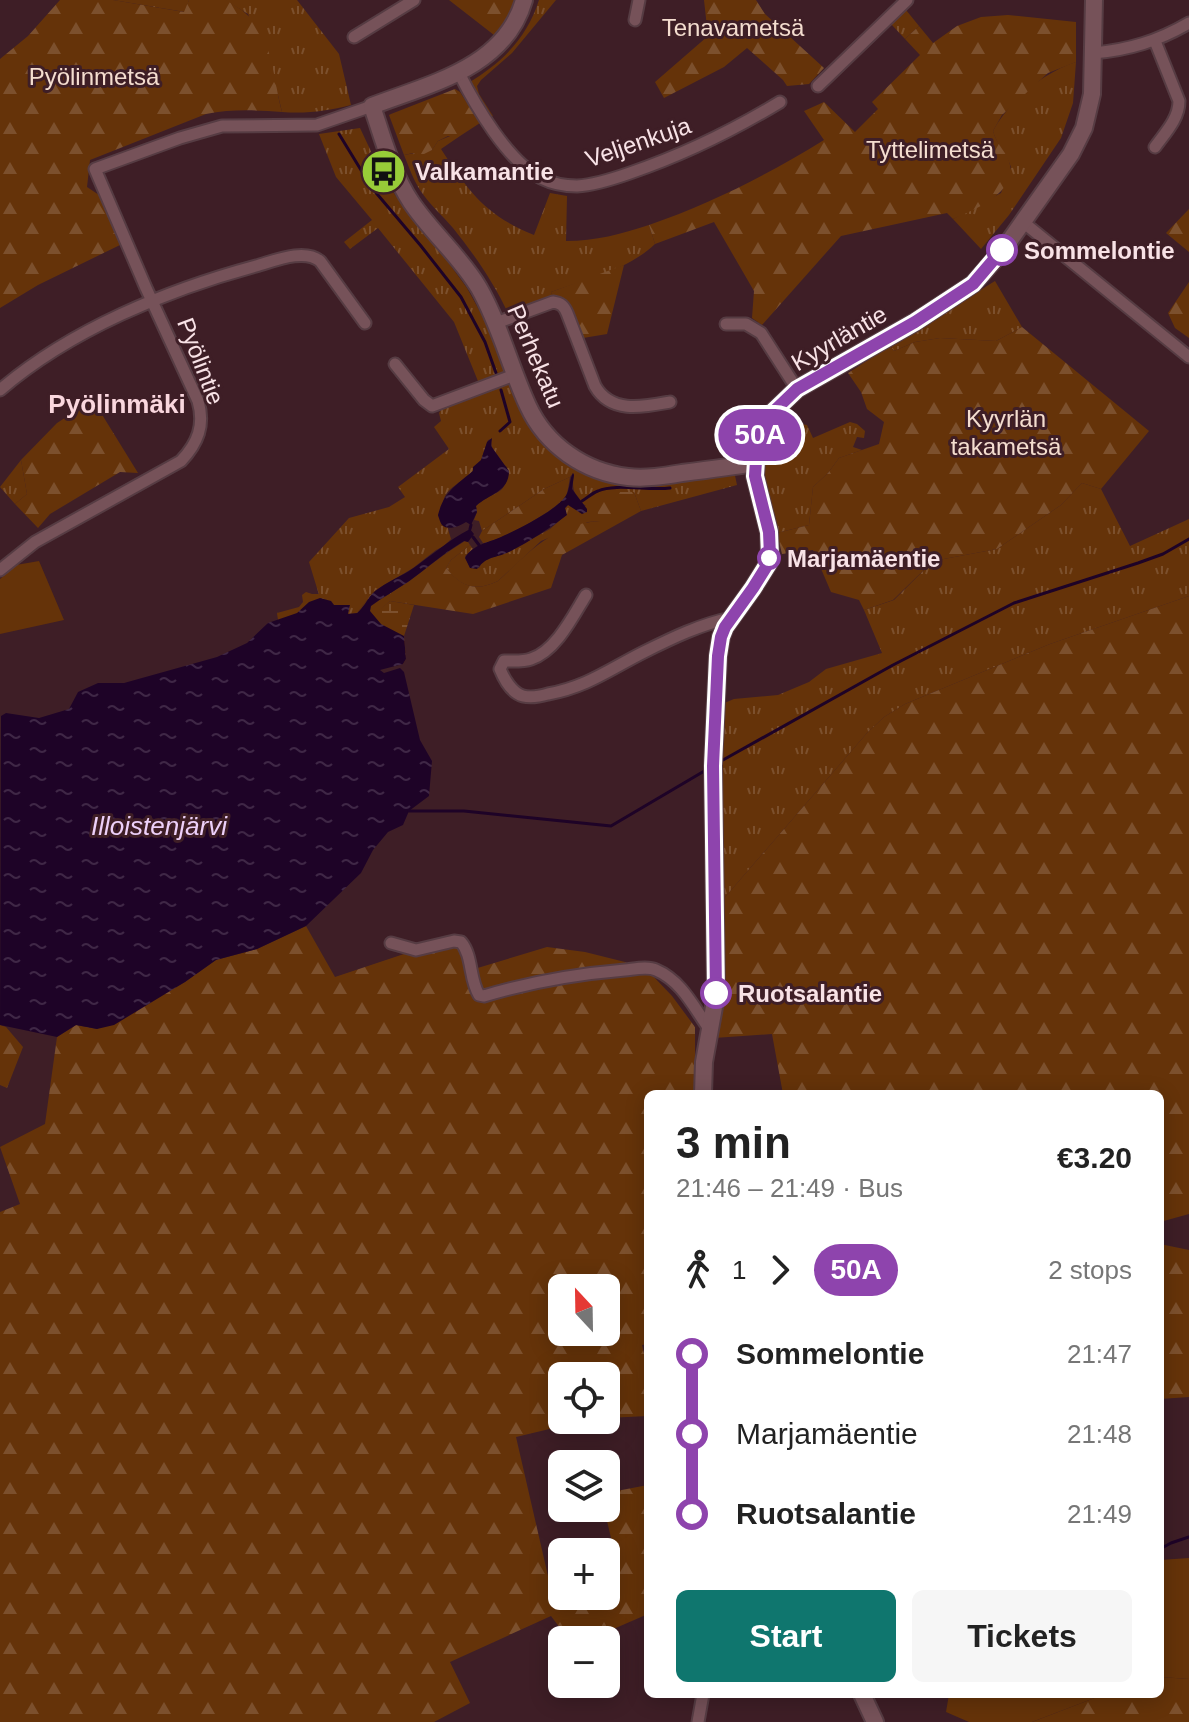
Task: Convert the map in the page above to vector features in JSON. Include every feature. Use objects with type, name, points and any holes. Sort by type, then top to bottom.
[{"type":"street","points":[[354,37],[414,0]]},
{"type":"street","points":[[372,106],[459,73],[485,56],[503,40],[517,19],[524,0]]},
{"type":"street","points":[[635,20],[639,0]]},
{"type":"street","name":"Kyyrläntie","points":[[703,1090],[704,1062],[716,996],[713,766],[716,686],[721,637],[768,564],[770,556],[769,532],[754,463],[765,423],[797,389],[915,322],[973,284],[996,258],[1071,154],[1084,128],[1092,94],[1094,0]]},
{"type":"street","points":[[818,86],[898,3]]},
{"type":"street","points":[[1093,53],[1155,41],[1189,23]]},
{"type":"street","points":[[1155,41],[1179,101],[1175,119],[1155,147]]},
{"type":"street","name":"Veljenkuja","points":[[459,73],[505,146],[521,164],[541,178],[574,186],[594,184],[656,164],[739,127],[780,102]]},
{"type":"street","name":"Pyölintie","points":[[0,570],[35,542],[181,461],[195,445],[201,428],[198,401],[95,169],[222,126],[317,125],[372,106]]},
{"type":"street","name":"Perhekatu","points":[[372,106],[391,162],[406,194],[477,285],[496,323],[530,410],[548,438],[570,456],[596,469],[628,477],[655,477],[754,463]]},
{"type":"street","points":[[1023,222],[1189,357]]},
{"type":"street","points":[[0,390],[33,363],[153,301],[233,272],[306,255],[316,258],[323,265],[365,323]]},
{"type":"street","points":[[496,323],[553,302],[560,304],[564,306],[600,395],[612,403],[636,407],[670,402]]},
{"type":"street","points":[[726,324],[746,324],[761,333],[797,389]]},
{"type":"street","points":[[395,364],[432,406],[514,375]]},
{"type":"street","points":[[586,595],[556,641],[541,654],[530,659],[504,661],[500,669],[512,689],[523,696],[534,697],[586,684],[697,627],[731,618]]},
{"type":"street","points":[[391,943],[416,950],[461,942],[465,946],[475,987],[479,995],[484,996],[537,982],[601,972],[654,969],[685,992],[710,1030]]},
{"type":"street","points":[[698,1722],[702,1698]]},
{"type":"street","points":[[864,1698],[875,1722]]},
{"type":"green space","name":"Pyölinmetsä","points":[[60,0],[113,0],[184,12],[189,0],[226,0],[249,16],[258,27],[273,68],[282,112],[244,110],[206,114],[90,160],[87,187],[99,195],[120,245],[38,285],[0,308],[0,59],[28,36]]},
{"type":"green space","points":[[113,0],[189,0],[185,12]]},
{"type":"green space","points":[[225,0],[297,0],[339,54],[351,105],[316,112],[282,112],[248,14]]},
{"type":"green space","points":[[449,0],[516,0],[511,13],[494,35]]},
{"type":"green space","points":[[539,0],[556,0],[512,53],[477,86],[493,116],[490,117],[468,83],[492,67],[512,48],[528,26]]},
{"type":"green space","name":"Tenavametsä","points":[[704,0],[756,0],[765,14],[824,68],[809,84],[787,86],[747,48],[724,67],[664,98],[655,82],[708,36]]},
{"type":"green space","points":[[906,10],[919,26],[905,39],[891,24]]},
{"type":"green space","name":"Tyttelimetsä","points":[[1008,15],[1076,22],[1076,62],[1048,73],[1002,115],[993,131],[1009,161],[1010,175],[991,200],[953,219],[947,213],[841,236],[762,325],[752,318],[754,291],[714,222],[655,244],[649,225],[739,187],[824,140],[804,111],[824,102],[855,132],[878,109],[872,102],[920,55],[905,39],[919,26],[933,43],[957,26],[981,17]]},
{"type":"green space","points":[[1076,62],[1073,103],[1061,138],[1009,215],[981,249],[953,219],[1001,193],[1011,167],[993,131],[1008,109],[1028,89]]},
{"type":"green space","points":[[455,89],[480,123],[460,136],[448,136],[438,141],[432,150],[422,155],[404,155],[389,115]]},
{"type":"green space","points":[[360,128],[384,179],[467,288],[484,319],[523,413],[590,475],[734,471],[737,485],[641,511],[634,492],[601,521],[588,522],[541,541],[498,581],[469,586],[457,580],[446,568],[470,545],[473,549],[465,556],[470,568],[479,568],[483,561],[510,551],[550,529],[566,515],[568,505],[586,506],[575,493],[573,473],[482,531],[479,521],[474,520],[476,506],[503,488],[507,477],[507,467],[495,454],[491,439],[480,463],[446,495],[444,511],[451,539],[444,546],[373,592],[357,613],[348,614],[349,605],[334,605],[320,598],[309,562],[349,518],[389,507],[405,497],[398,487],[449,449],[434,427],[441,421],[439,413],[443,407],[482,391],[454,322],[378,228],[350,249],[344,242],[372,220],[336,177],[319,134]]},
{"type":"green space","points":[[455,134],[460,136],[441,149],[451,164],[480,201],[517,227],[534,235],[550,193],[567,196],[566,241],[588,240],[649,225],[655,244],[632,261],[551,292],[553,297],[508,313],[476,258],[420,190],[404,155],[432,150],[438,141]]},
{"type":"green space","points":[[1189,209],[1189,252],[1166,233]]},
{"type":"green space","points":[[624,265],[607,334],[583,338],[569,307],[553,297],[551,292]]},
{"type":"green space","points":[[995,281],[1022,327],[996,341],[940,338],[915,342],[894,351],[890,346]]},
{"type":"green space","points":[[1189,282],[1189,338],[1175,328],[1168,313]]},
{"type":"green space","name":"Kyyrlän takametsä","points":[[1022,327],[1149,431],[1101,489],[1082,483],[1061,505],[997,549],[933,561],[893,600],[864,610],[859,600],[831,592],[813,550],[782,554],[777,533],[809,525],[813,487],[839,458],[879,444],[884,422],[867,409],[861,392],[848,373],[890,346],[894,351],[915,342],[940,338],[996,341]]},
{"type":"green space","points":[[93,400],[138,473],[120,472],[50,514],[38,528],[15,504],[27,494],[21,460],[57,423]]},
{"type":"green space","points":[[778,417],[807,425],[813,438],[850,422],[865,431],[864,438],[857,437],[853,447],[862,450],[839,458],[813,487],[809,525],[777,533],[761,477],[762,445]]},
{"type":"green space","points":[[21,460],[27,494],[15,504],[0,487]]},
{"type":"green space","points":[[570,477],[566,496],[561,502],[514,531],[483,543],[479,537],[482,531],[544,489]]},
{"type":"green space","points":[[1082,483],[1101,489],[1130,546],[1189,519],[1189,596],[1050,644],[905,704],[884,717],[720,903],[722,704],[734,699],[778,695],[809,682],[826,669],[882,653],[864,610],[894,600],[933,561],[997,549],[1061,505]]},
{"type":"green space","points":[[617,492],[634,492],[641,511],[562,555],[551,588],[473,614],[390,601],[374,615],[370,611],[371,606],[465,541],[470,545],[446,568],[469,586],[498,581],[556,533],[600,521],[596,507],[600,500]]},
{"type":"green space","points":[[39,561],[64,620],[0,634],[0,579],[16,565]]},
{"type":"green space","points":[[390,582],[395,589],[371,606],[370,611],[374,614],[390,601],[414,605],[404,636],[406,659],[403,664],[278,620],[277,613],[299,607],[306,592],[319,594],[334,605],[350,605],[348,614],[357,613],[373,592]]},
{"type":"green space","points":[[1189,596],[1189,1214],[1164,1221],[1164,1090],[782,1090],[772,1034],[714,1038],[722,1007],[720,903],[884,717],[905,704],[1050,644]]},
{"type":"green space","points":[[306,926],[335,977],[416,950],[461,942],[471,970],[547,947],[625,962],[652,975],[695,1027],[695,1090],[644,1090],[644,1416],[620,1417],[620,1362],[548,1362],[548,1429],[516,1437],[548,1576],[548,1610],[620,1610],[620,1538],[611,1538],[607,1522],[620,1522],[620,1490],[644,1486],[644,1616],[620,1626],[558,1626],[551,1616],[450,1662],[470,1703],[434,1722],[0,1722],[0,1212],[20,1204],[0,1147],[45,1124],[57,1037],[76,1025],[97,1029],[185,982],[216,960],[257,949]]},
{"type":"green space","points":[[0,1025],[6,1027],[23,1047],[7,1088],[0,1085]]},
{"type":"green space","points":[[1164,1245],[1189,1250],[1189,1397],[1164,1399]]},
{"type":"green space","points":[[1189,1558],[1189,1679],[1164,1677],[1164,1560]]},
{"type":"green space","points":[[1164,1677],[1189,1679],[1189,1722],[1032,1722],[1095,1698],[1164,1698]]},
{"type":"green space","points":[[948,1698],[1095,1698],[1032,1722],[969,1722],[946,1712]]},
{"type":"water","points":[[492,438],[491,446],[509,471],[506,484],[476,506],[477,512],[471,525],[466,522],[445,527],[438,515],[443,501],[473,471]]},
{"type":"water","points":[[573,473],[572,489],[587,512],[582,514],[568,505],[565,508],[567,515],[539,534],[511,551],[488,559],[477,569],[470,568],[465,558],[472,550],[526,525],[560,502],[567,495]]},
{"type":"water","name":"Illoistenjärvi","points":[[470,529],[474,534],[468,542],[464,541],[371,606],[370,611],[381,624],[404,636],[406,659],[403,664],[380,670],[384,673],[400,668],[404,672],[420,740],[432,761],[429,796],[409,811],[403,825],[388,832],[373,850],[361,873],[306,926],[257,949],[216,960],[114,1025],[97,1029],[76,1025],[57,1037],[0,1025],[1,716],[6,713],[39,718],[69,709],[78,692],[98,683],[124,683],[217,657],[247,643],[268,623],[297,613],[309,602],[320,598],[334,605],[350,605],[348,614],[357,613],[379,588]]},
{"type":"waterway","points":[[339,134],[372,188],[461,297],[485,342],[496,373]]},
{"type":"waterway","points":[[500,431],[510,422],[501,390]]},
{"type":"waterway","points":[[582,501],[605,489],[670,488]]},
{"type":"waterway","points":[[470,529],[471,525]]},
{"type":"waterway","points":[[473,537],[479,545]]},
{"type":"waterway","points":[[723,760],[893,665],[1014,603],[1163,554],[1189,539]]},
{"type":"waterway","points":[[409,811],[464,811],[611,826],[706,770]]},
{"type":"waterway","points":[[1164,1547],[1189,1537]]},
{"type":"bus line","name":"50A","points":[[716,993],[713,766],[718,656],[725,627],[753,588],[770,556],[769,532],[754,463],[761,432],[772,413],[797,389],[915,322],[973,284],[1002,250]]},
{"type":"place","name":"Valkamantie","points":[[384,171]]},
{"type":"place","name":"Sommelontie","points":[[1002,250]]},
{"type":"place","name":"Marjamäentie","points":[[769,558]]},
{"type":"place","name":"Ruotsalantie","points":[[716,993]]},
{"type":"district","name":"Pyölinmäki","points":[[117,404]]}]
